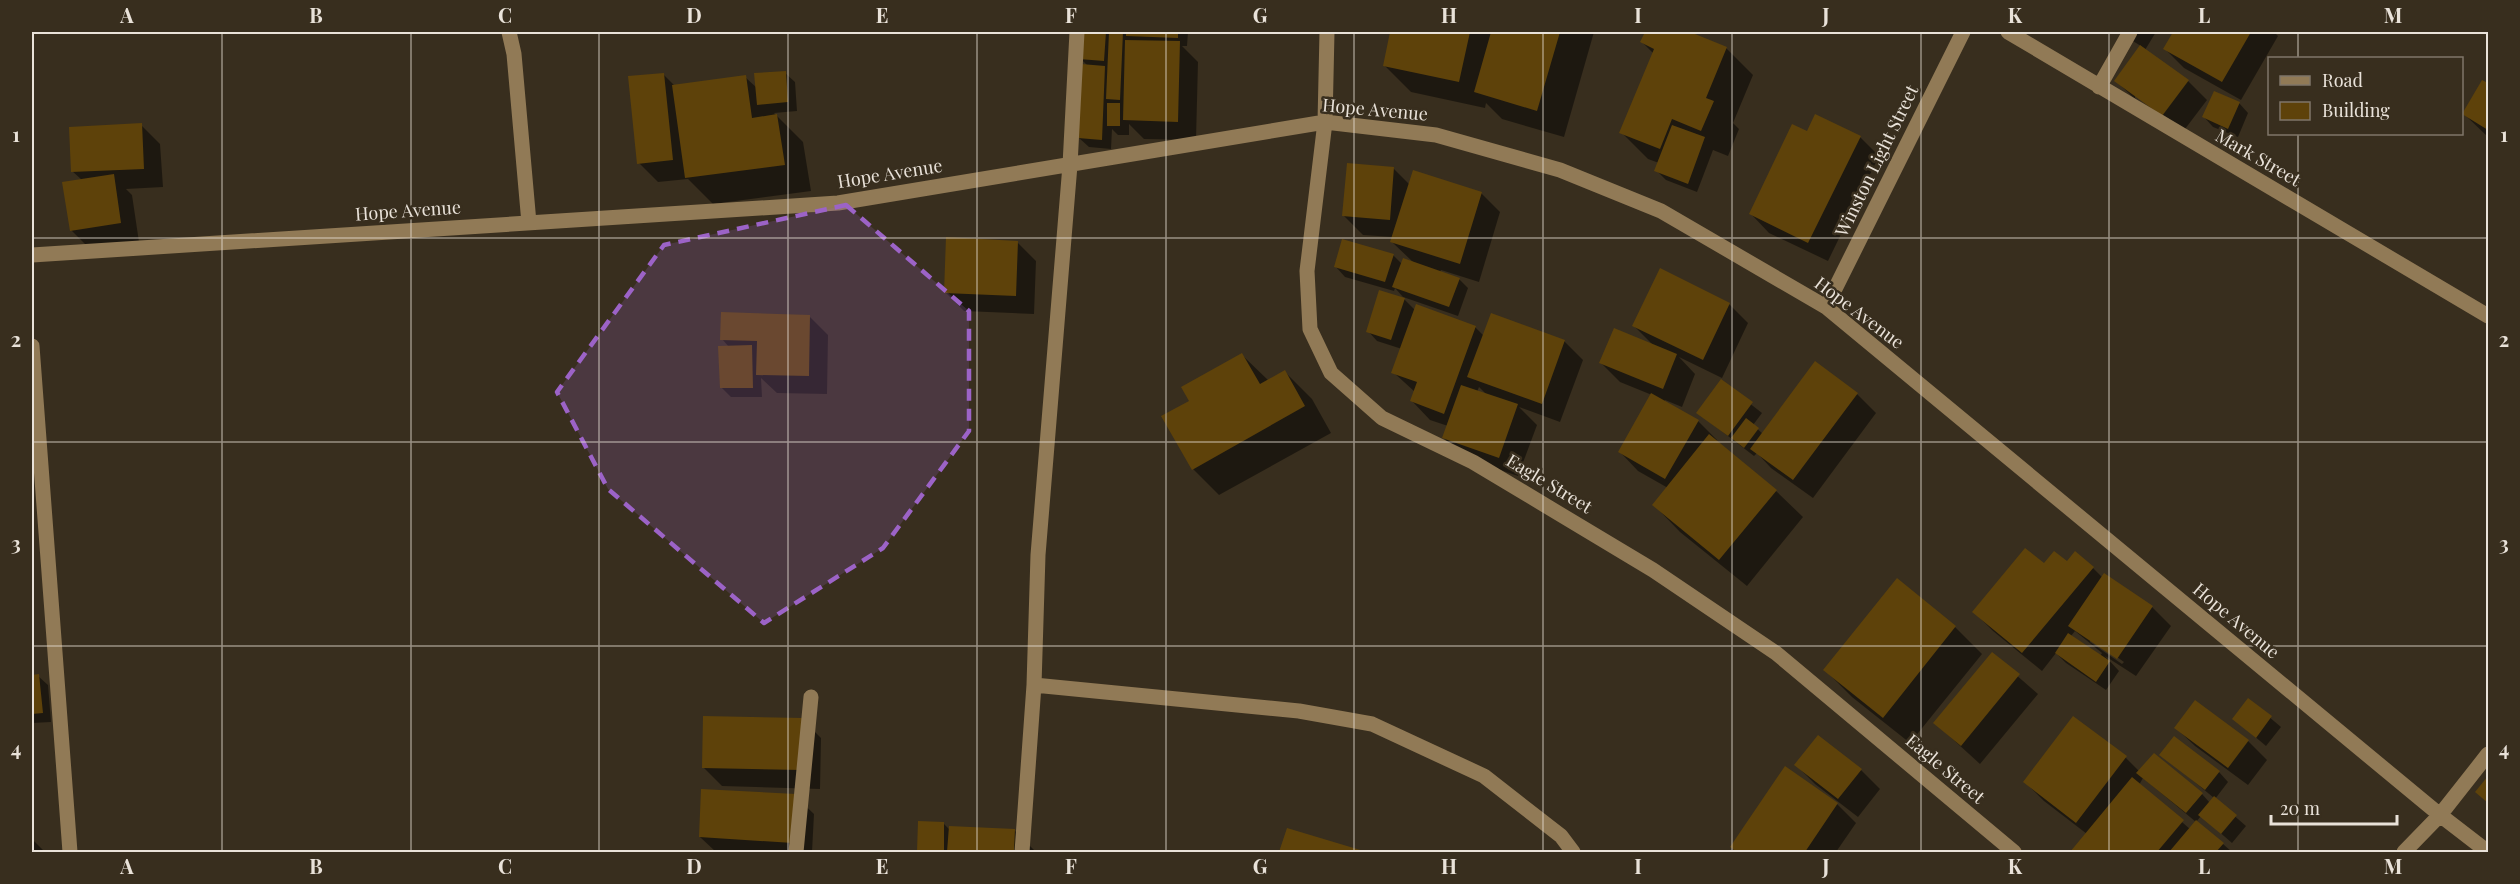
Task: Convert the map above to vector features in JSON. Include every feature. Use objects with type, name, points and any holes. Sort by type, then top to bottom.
[{"type":"street","points":[[509,32],[514,54],[529,223]]},
{"type":"street","points":[[1022,852],[1034,686],[1038,555],[1070,165],[1077,32]]},
{"type":"street","name":"Eagle Street","points":[[1327,32],[1325,122],[1307,271],[1311,329],[1331,373],[1382,418],[1483,468],[1653,570],[1776,653],[2014,852]]},
{"type":"street","name":"Winston Light Street","points":[[1826,307],[1963,32]]},
{"type":"street","name":"Mark Street","points":[[2008,32],[2488,316]]},
{"type":"street","points":[[2099,87],[2130,32]]},
{"type":"street","name":"Hope Avenue","points":[[32,255],[838,203],[1325,122],[1436,135],[1560,170],[1661,211],[1826,307],[2440,815],[2488,852]]},
{"type":"street","points":[[32,346],[70,852]]},
{"type":"street","points":[[1034,686],[1299,711],[1372,723],[1484,776],[1561,836],[1573,852]]},
{"type":"street","points":[[796,852],[811,697]]},
{"type":"street","points":[[2404,852],[2440,815],[2488,754]]},
{"type":"highlighted area","points":[[846,205],[969,311],[969,431],[883,548],[764,623],[608,489],[557,392],[664,245]]},
{"type":"building","points":[[1081,32],[1106,32],[1104,61],[1079,59]]},
{"type":"building","points":[[1109,32],[1123,32],[1120,100],[1106,99]]},
{"type":"building","points":[[1126,32],[1178,32],[1178,38],[1126,36]]},
{"type":"building","points":[[1390,32],[1470,32],[1459,82],[1383,66]]},
{"type":"building","points":[[1491,32],[1560,32],[1537,111],[1474,92]]},
{"type":"building","points":[[1645,32],[1690,32],[1727,47],[1706,98],[1714,101],[1701,131],[1672,119],[1660,149],[1619,133],[1654,49],[1640,42]]},
{"type":"building","points":[[2173,32],[2251,32],[2222,82],[2163,49]]},
{"type":"building","points":[[1125,40],[1180,41],[1178,122],[1123,120]]},
{"type":"building","points":[[2140,45],[2189,80],[2162,116],[2114,81]]},
{"type":"building","points":[[1081,64],[1105,66],[1102,140],[1078,138]]},
{"type":"building","points":[[786,71],[788,102],[757,105],[754,73]]},
{"type":"building","points":[[664,73],[673,160],[637,164],[628,76]]},
{"type":"building","points":[[746,75],[752,118],[777,114],[785,165],[685,178],[672,85]]},
{"type":"building","points":[[2482,80],[2488,83],[2488,130],[2463,115]]},
{"type":"building","points":[[2214,91],[2240,102],[2228,129],[2202,117]]},
{"type":"building","points":[[1107,103],[1120,103],[1120,126],[1107,126]]},
{"type":"building","points":[[1815,114],[1861,136],[1808,243],[1749,214],[1792,124],[1807,131]]},
{"type":"building","points":[[142,123],[144,169],[71,172],[69,127]]},
{"type":"building","points":[[1672,125],[1705,137],[1688,184],[1654,171]]},
{"type":"building","points":[[1347,163],[1394,167],[1390,220],[1342,216]]},
{"type":"building","points":[[1413,170],[1482,192],[1460,264],[1390,242]]},
{"type":"building","points":[[114,174],[121,223],[70,231],[62,182]]},
{"type":"building","points":[[946,237],[1018,241],[1016,296],[944,293]]},
{"type":"building","points":[[1342,239],[1394,254],[1385,282],[1334,267]]},
{"type":"building","points":[[1403,258],[1460,278],[1449,307],[1392,287]]},
{"type":"building","points":[[1660,268],[1730,303],[1703,360],[1632,326]]},
{"type":"building","points":[[1379,290],[1405,298],[1391,340],[1366,332]]},
{"type":"building","points":[[1416,304],[1476,326],[1444,414],[1410,401],[1417,382],[1391,373]]},
{"type":"building","points":[[721,312],[810,315],[809,376],[756,375],[757,341],[720,340]]},
{"type":"building","points":[[1491,313],[1565,340],[1542,404],[1467,377]]},
{"type":"building","points":[[1614,328],[1677,354],[1663,389],[1599,363]]},
{"type":"building","points":[[752,345],[753,388],[720,388],[718,346]]},
{"type":"building","points":[[1242,353],[1260,384],[1285,370],[1305,406],[1192,470],[1161,416],[1189,401],[1181,387]]},
{"type":"building","points":[[1815,361],[1858,393],[1793,480],[1750,449]]},
{"type":"building","points":[[1721,379],[1753,402],[1728,436],[1696,413]]},
{"type":"building","points":[[1461,385],[1518,404],[1499,458],[1442,438]]},
{"type":"building","points":[[1651,393],[1699,420],[1665,479],[1618,452]]},
{"type":"building","points":[[1746,418],[1759,428],[1744,448],[1731,438]]},
{"type":"building","points":[[1709,434],[1777,490],[1719,560],[1652,505]]},
{"type":"building","points":[[2025,548],[2044,563],[2054,551],[2067,561],[2075,551],[2094,567],[2022,653],[1972,612]]},
{"type":"building","points":[[2104,573],[2153,606],[2117,659],[2068,626]]},
{"type":"building","points":[[1897,578],[1956,626],[1883,718],[1823,670]]},
{"type":"building","points":[[2068,633],[2110,661],[2096,682],[2055,653]]},
{"type":"building","points":[[1992,652],[2020,674],[1961,746],[1933,723]]},
{"type":"building","points":[[39,674],[43,713],[32,714],[32,675]]},
{"type":"building","points":[[2248,698],[2272,716],[2256,738],[2232,719]]},
{"type":"building","points":[[2195,700],[2249,740],[2228,768],[2174,728]]},
{"type":"building","points":[[703,716],[803,718],[802,770],[702,768]]},
{"type":"building","points":[[2073,716],[2127,756],[2076,823],[2023,782]]},
{"type":"building","points":[[1818,735],[1862,769],[1838,799],[1794,765]]},
{"type":"building","points":[[2174,736],[2220,771],[2205,790],[2159,755]]},
{"type":"building","points":[[2154,753],[2203,793],[2186,813],[2136,773]]},
{"type":"building","points":[[1785,766],[1838,803],[1805,852],[1737,852],[1730,847]]},
{"type":"building","points":[[2488,776],[2488,803],[2475,792]]},
{"type":"building","points":[[2132,777],[2184,820],[2157,852],[2070,852]]},
{"type":"building","points":[[701,789],[796,794],[793,843],[699,837]]},
{"type":"building","points":[[2214,796],[2237,815],[2221,834],[2198,815]]},
{"type":"building","points":[[2196,820],[2224,843],[2216,852],[2169,852]]},
{"type":"building","points":[[918,821],[944,822],[944,852],[917,852]]},
{"type":"building","points":[[949,826],[1015,829],[1014,852],[947,852]]},
{"type":"building","points":[[1287,828],[1367,852],[1279,852]]}]
